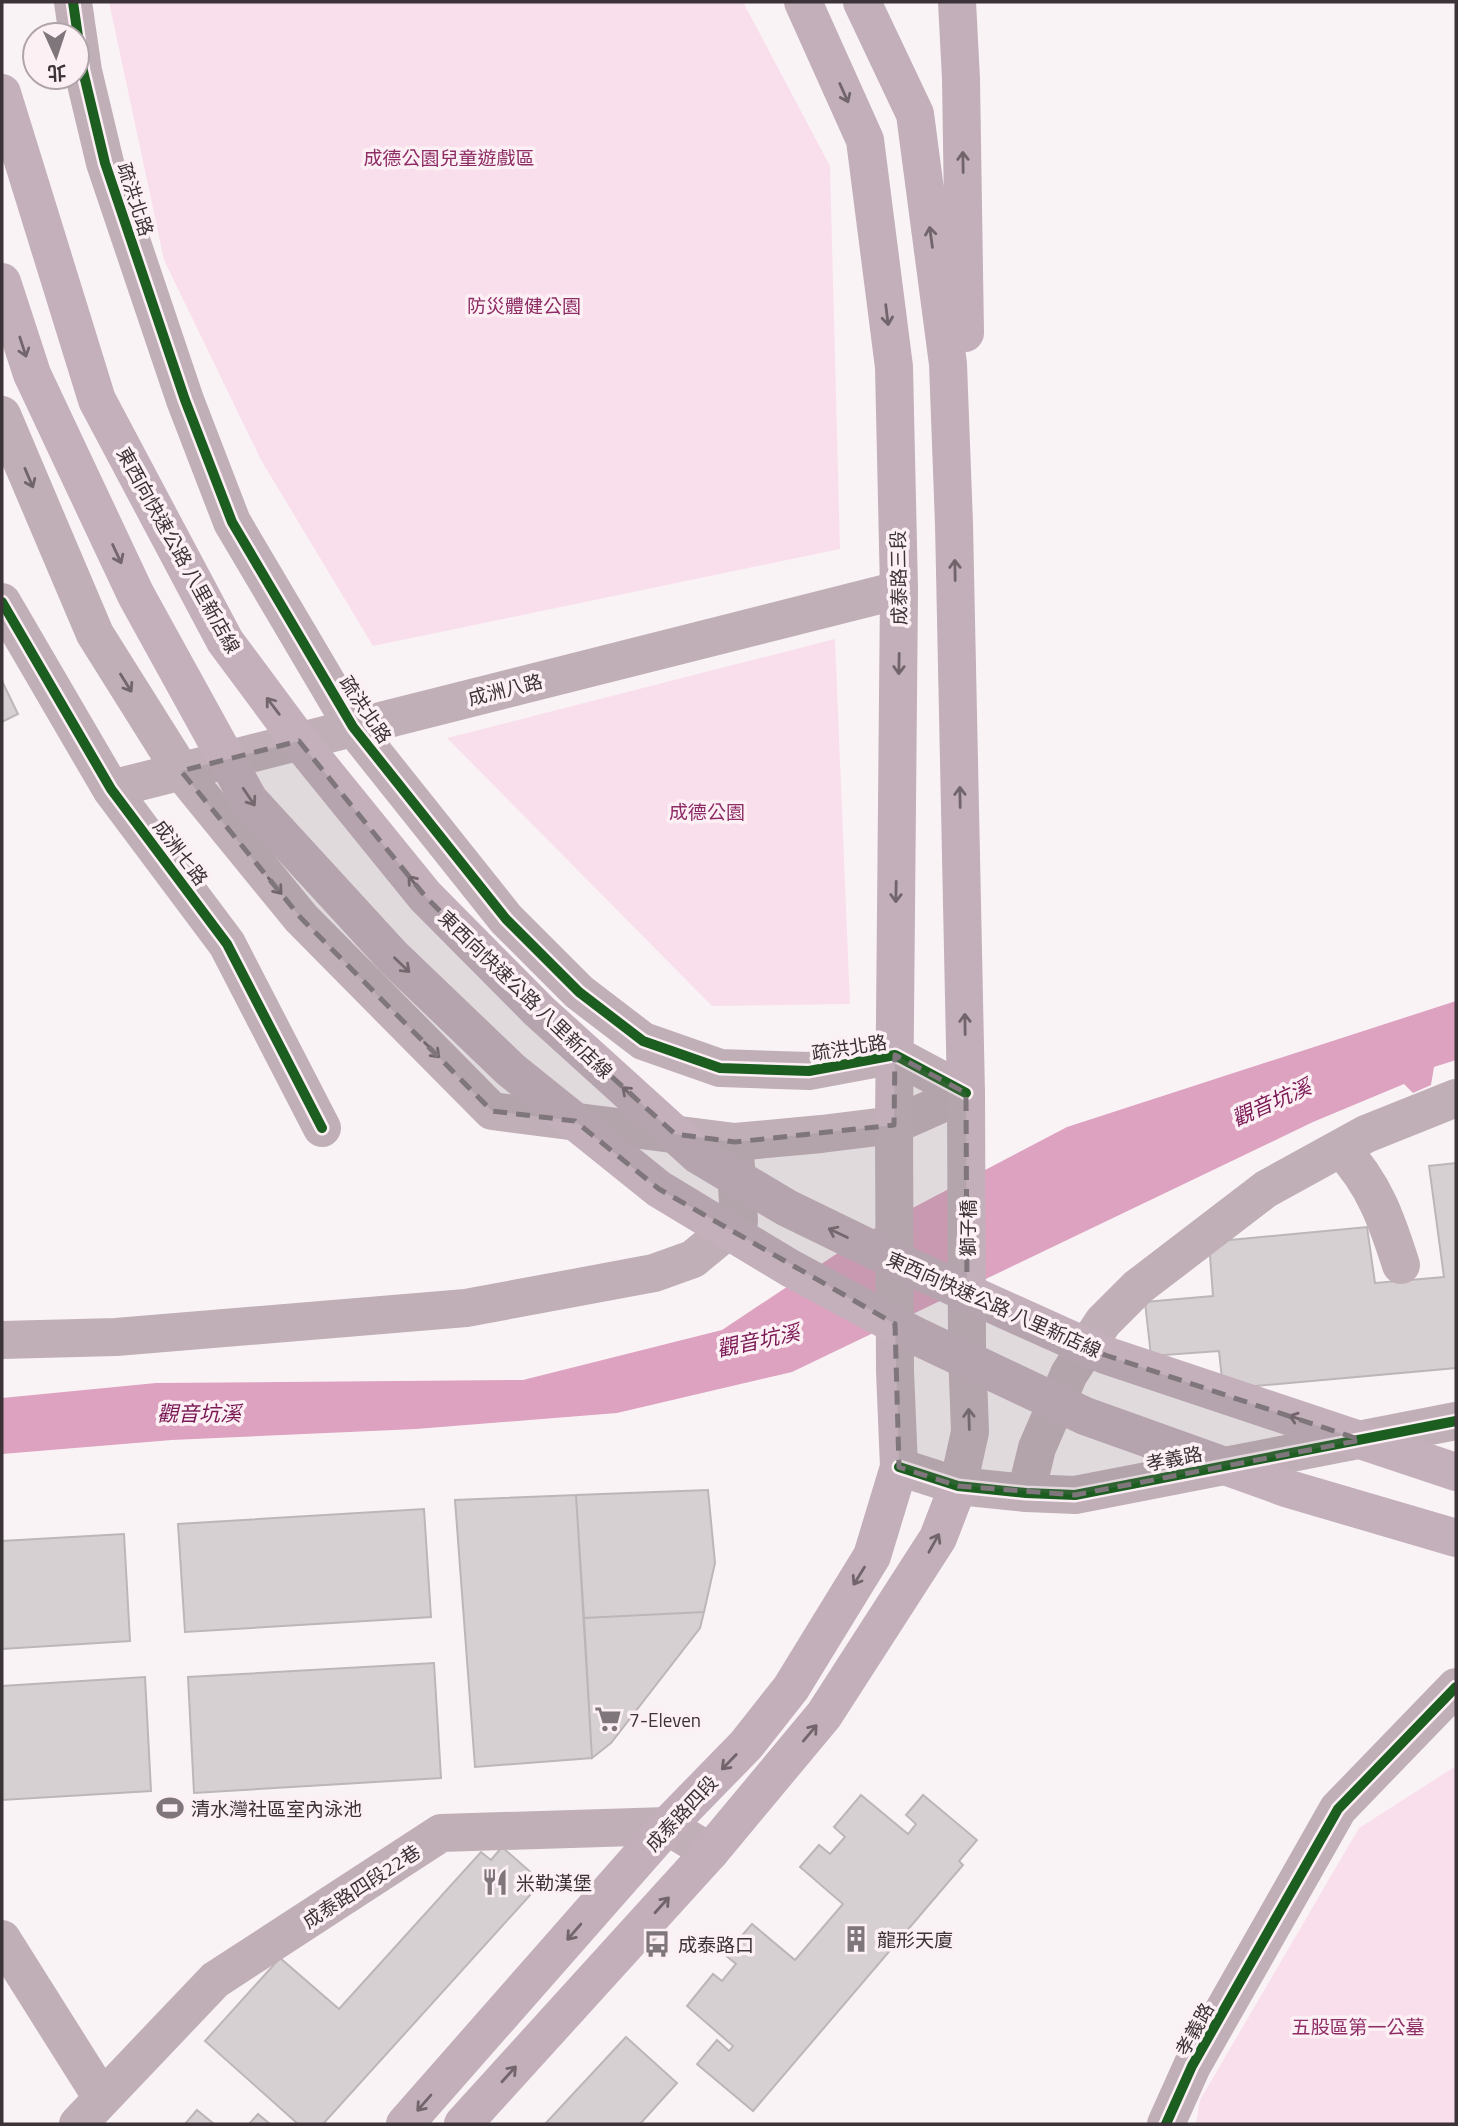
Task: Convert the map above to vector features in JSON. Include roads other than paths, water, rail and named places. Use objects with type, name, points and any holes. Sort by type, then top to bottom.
[{"type":"highway","name":"東西向快速公路 八里新店線","points":[[2,93],[97,400],[225,641],[300,742],[425,896],[539,1012],[698,1155],[787,1208],[892,1259],[1105,1355],[1456,1472]]},
{"type":"highway","points":[[2,282],[32,374],[136,595],[249,800],[393,957],[511,1070],[659,1189],[790,1268],[915,1335],[1085,1416],[1289,1489],[1456,1538]]},
{"type":"main road","points":[[862,2],[915,114],[948,364],[966,1093]]},
{"type":"main road","points":[[954,524],[965,361],[961,79],[957,2]]},
{"type":"main road","name":"成泰路三段","points":[[817,11],[865,140],[894,367],[900,590],[894,1125],[898,1467]]},
{"type":"main road","name":"獅子橋","points":[[958,1486],[970,1432],[966,1093]]},
{"type":"main road","name":"成泰路四段","points":[[405,2124],[667,1826],[746,1745],[791,1688],[872,1556],[898,1467]]},
{"type":"main road","points":[[463,2124],[710,1852],[824,1715],[938,1538],[958,1486]]},
{"type":"street","name":"疏洪北路","points":[[74,2],[83,71],[105,163],[185,400],[232,522],[353,727],[506,919],[579,992],[643,1041],[720,1068],[809,1072],[895,1055],[966,1093]]},
{"type":"street","points":[[2,415],[95,634],[181,771],[301,918],[492,1111],[735,1142],[894,1125],[966,1093]]},
{"type":"street","name":"成洲八路","points":[[111,789],[900,590]]},
{"type":"street","name":"成洲七路","points":[[2,602],[111,789],[227,944],[322,1128]]},
{"type":"street","points":[[1026,1493],[1037,1448],[1069,1374],[1103,1322],[1138,1287],[1266,1189],[1366,1134],[1456,1098]]},
{"type":"street","points":[[2,1340],[116,1337],[466,1308],[654,1273],[693,1259],[739,1220],[735,1142]]},
{"type":"street","points":[[1341,1149],[1359,1167],[1378,1201],[1401,1265]]},
{"type":"street","name":"孝義路","points":[[898,1467],[958,1486],[1075,1495],[1456,1421]]},
{"type":"street","name":"孝義路","points":[[1166,2124],[1192,2066],[1338,1808],[1456,1687]]},
{"type":"street","points":[[667,1826],[710,1852]]},
{"type":"street","name":"成泰路四段22巷","points":[[90,2111],[215,1980],[441,1833],[667,1826]]},
{"type":"street","points":[[2,1939],[90,2111]]},
{"type":"water","name":"觀音坑溪","points":[[1456,1001],[1456,1060],[1434,1067],[1431,1085],[1413,1093],[1404,1084],[1313,1122],[792,1372],[617,1413],[416,1429],[172,1440],[2,1454],[2,1398],[156,1383],[523,1380],[722,1330],[880,1225],[1067,1127]]},
{"type":"place","name":"7-Eleven","points":[[608,1719]]},
{"type":"place","name":"清水灣社區室內泳池","points":[[170,1808]]},
{"type":"place","name":"米勒漢堡","points":[[495,1882]]},
{"type":"place","name":"龍形天廈","points":[[856,1939]]},
{"type":"place","name":"成泰路口","points":[[657,1944]]},
{"type":"park label","name":"成德公園兒童遊戲區","points":[[449,157]]},
{"type":"park label","name":"防災體健公園","points":[[524,305]]},
{"type":"park label","name":"成德公園","points":[[707,811]]},
{"type":"park label","name":"五股區第一公墓","points":[[1358,2026]]}]
